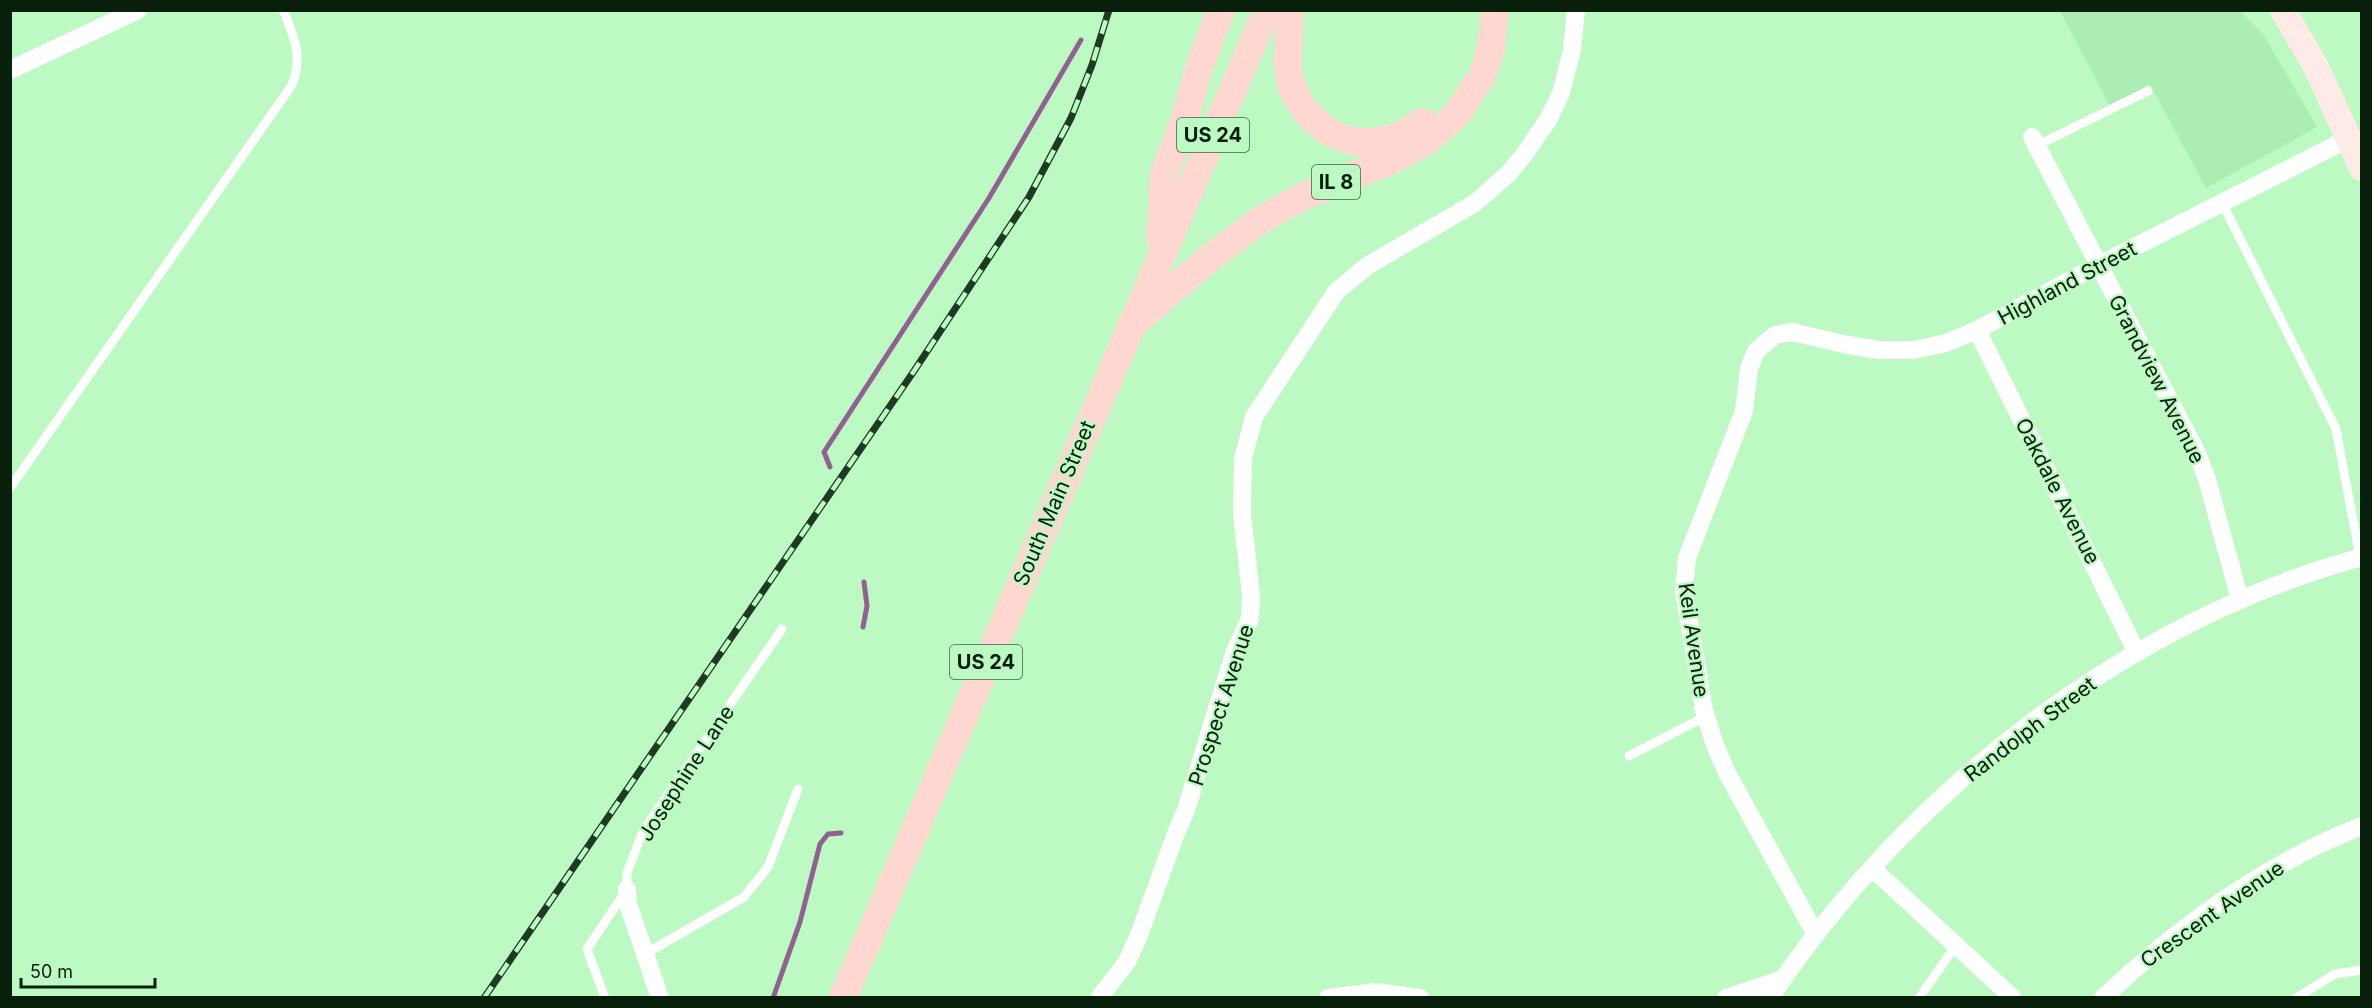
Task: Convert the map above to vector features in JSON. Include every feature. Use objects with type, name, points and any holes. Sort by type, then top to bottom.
[{"type":"main road","points":[[1159,260],[1164,174],[1221,10]]},
{"type":"main road","name":"South Main Street","points":[[843,998],[1268,10]]},
{"type":"main road","name":"IL 8","points":[[1290,10],[1290,78],[1308,116],[1336,136],[1360,142],[1375,142],[1398,136],[1420,124],[1454,91],[1474,52],[1480,23],[1480,10]]},
{"type":"main road","name":"IL 8","points":[[1130,327],[1208,260],[1262,219],[1304,196],[1392,160],[1428,140],[1458,113],[1483,74],[1491,48],[1495,10]]},
{"type":"street","points":[[10,70],[116,15],[138,10]]},
{"type":"street","name":"Prospect Avenue","points":[[1099,998],[1127,962],[1139,935],[1189,802],[1235,651],[1250,619],[1251,596],[1244,546],[1242,492],[1243,458],[1254,417],[1336,292],[1367,266],[1461,212],[1492,189],[1508,174],[1537,138],[1561,93],[1572,50],[1576,10]]},
{"type":"street","points":[[2283,10],[2316,67],[2361,168]]},
{"type":"street","name":"Highland Street","points":[[1769,339],[1782,332],[1792,332],[1848,345],[1897,351],[1930,348],[1977,330],[2099,265],[2348,139]]},
{"type":"street","name":"Grandview Avenue","points":[[2034,141],[2197,453],[2207,479],[2240,600]]},
{"type":"street","name":"Oakdale Avenue","points":[[1977,330],[2137,652]]},
{"type":"street","name":"Keil Avenue","points":[[1769,339],[1756,351],[1752,360],[1744,411],[1698,527],[1685,570],[1684,591],[1706,716],[1727,773],[1815,933]]},
{"type":"street","name":"Randolph Street","points":[[1770,998],[1815,933],[1872,868],[1935,804],[2009,741],[2050,710],[2137,652],[2240,600],[2298,576],[2361,557]]},
{"type":"street","name":"Crescent Avenue","points":[[2103,998],[2148,957],[2238,891],[2297,856],[2361,826]]},
{"type":"street","points":[[1872,868],[2013,998]]},
{"type":"street","name":"Josephine Lane","points":[[627,889],[628,904],[660,998]]},
{"type":"street","points":[[1726,998],[1783,979]]},
{"type":"street","points":[[1328,998],[1376,992],[1420,998]]},
{"type":"lane","points":[[10,488],[292,85],[299,62],[291,28],[283,10]]},
{"type":"lane","points":[[2034,141],[2148,91]]},
{"type":"lane","points":[[2222,203],[2336,429],[2361,557]]},
{"type":"lane","name":"Josephine Lane","points":[[627,889],[627,873],[643,831],[782,629]]},
{"type":"lane","points":[[1629,756],[1706,716]]},
{"type":"lane","points":[[645,954],[744,897],[768,867],[798,789]]},
{"type":"lane","points":[[605,998],[587,949],[627,889]]},
{"type":"lane","points":[[1918,998],[1956,945]]},
{"type":"lane","points":[[2296,998],[2335,974],[2361,970]]},
{"type":"shaded area","points":[[2060,11],[2240,11],[2263,34],[2317,127],[2206,188],[2150,84],[2110,106]]},
{"type":"waterway","points":[[830,467],[824,452],[989,198],[1081,40]]},
{"type":"waterway","points":[[863,627],[867,606],[864,582]]},
{"type":"waterway","points":[[773,998],[800,922],[820,844],[828,834],[841,833]]},
{"type":"railway","points":[[484,998],[914,371],[1029,197],[1071,118],[1092,65],[1109,10]]}]
